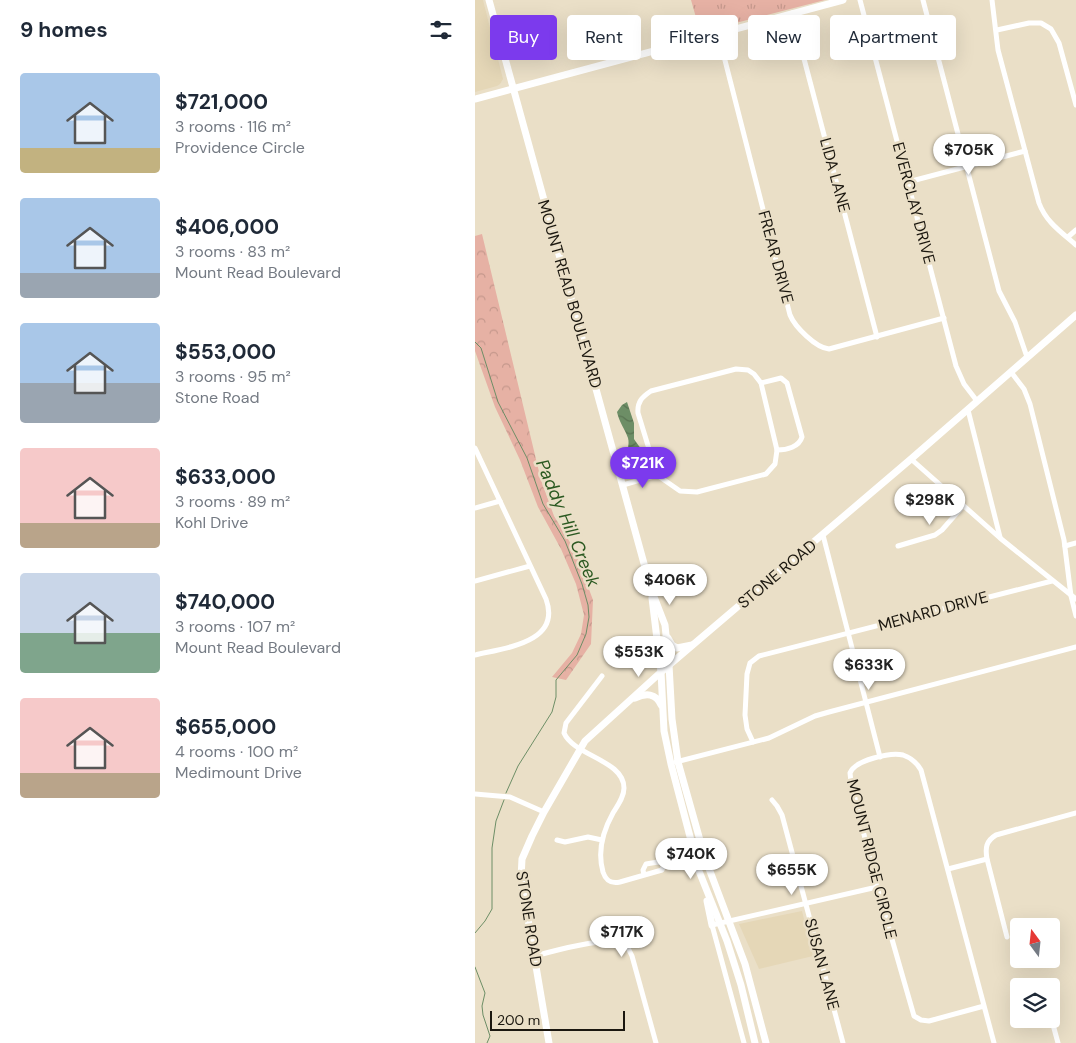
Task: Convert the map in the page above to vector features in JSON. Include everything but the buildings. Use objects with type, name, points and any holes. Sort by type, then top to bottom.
[{"type":"main road","name":"MOUNT READ BOULEVARD","points":[[489,0],[651,588],[661,672],[664,731],[705,858],[745,964],[766,1043]]},
{"type":"main road","points":[[738,27],[843,0]]},
{"type":"main road","points":[[475,100],[651,51]]},
{"type":"main road","name":"STONE ROAD","points":[[549,1043],[520,871],[524,854],[544,812],[585,741],[661,672],[823,535],[1076,315]]},
{"type":"main road","name":"MOUNT READ BOULEVARD","points":[[651,588],[658,604],[665,630],[675,763],[699,871],[716,924],[741,985],[755,1043]]},
{"type":"main road","points":[[665,630],[672,645],[677,648],[689,646],[697,642]]},
{"type":"main road","points":[[631,699],[642,695],[653,695],[658,699],[663,710]]},
{"type":"street","name":"EVERCLAY DRIVE","points":[[860,0],[959,375],[977,402]]},
{"type":"street","points":[[923,0],[999,291],[1015,322],[1027,357]]},
{"type":"street","points":[[992,0],[998,50],[1042,211],[1049,221],[1076,244]]},
{"type":"street","name":"LIDA LANE","points":[[792,13],[877,337]]},
{"type":"street","points":[[997,30],[1035,22],[1051,29],[1059,43],[1076,105]]},
{"type":"street","name":"FREAR DRIVE","points":[[724,60],[792,319],[814,343],[825,348],[834,348],[944,318]]},
{"type":"street","points":[[908,182],[1025,151]]},
{"type":"street","points":[[1068,237],[1076,230]]},
{"type":"street","points":[[741,369],[754,374],[761,383],[777,450],[775,464],[766,474],[697,492],[679,491],[657,475],[638,412],[638,406],[645,395],[657,390],[741,369]]},
{"type":"street","points":[[1011,372],[1024,389],[1030,404],[1065,546],[1071,596],[1076,616]]},
{"type":"street","points":[[761,383],[775,379],[785,380],[789,388],[802,436],[799,443],[789,448],[777,450]]},
{"type":"street","points":[[968,410],[1000,538]]},
{"type":"street","points":[[475,448],[548,604],[549,617],[546,626],[533,639],[475,655]]},
{"type":"street","points":[[911,459],[1000,538],[1076,599]]},
{"type":"street","points":[[623,485],[657,475]]},
{"type":"street","points":[[475,508],[500,501]]},
{"type":"street","points":[[898,546],[935,535],[942,530],[963,506]]},
{"type":"street","points":[[823,535],[881,757]]},
{"type":"street","points":[[1065,546],[1076,543]]},
{"type":"street","points":[[475,581],[530,566]]},
{"type":"street","name":"MENARD DRIVE","points":[[753,742],[747,729],[745,715],[747,674],[751,663],[759,656],[1052,581]]},
{"type":"street","points":[[675,763],[769,738],[815,716],[1076,647]]},
{"type":"street","points":[[602,676],[564,728],[566,737],[613,768],[623,782],[623,795],[607,825],[602,840],[601,866],[604,876],[609,881],[616,883],[644,875]]},
{"type":"street","name":"MOUNT RIDGE CIRCLE","points":[[984,1006],[929,1021],[921,1020],[915,1016],[877,887],[849,777],[851,770],[856,764],[896,754],[912,760],[921,770],[994,1043]]},
{"type":"street","points":[[475,794],[510,797],[544,812]]},
{"type":"street","name":"SUSAN LANE","points":[[772,800],[782,815],[843,1043]]},
{"type":"street","points":[[1007,937],[985,850],[990,838],[1076,813]]},
{"type":"street","points":[[557,840],[565,842],[588,837],[602,840]]},
{"type":"street","points":[[948,869],[987,859]]},
{"type":"street","points":[[716,924],[877,887]]},
{"type":"street","name":"MOUNT READ BOULEVARD","points":[[716,924],[745,1043]]},
{"type":"street","points":[[535,956],[573,946],[616,941],[626,944],[632,956],[655,1043]]},
{"type":"street","points":[[1054,1028],[1057,1043]]},
{"type":"shaded area","points":[[475,0],[483,0],[490,28],[490,60],[498,60],[503,79],[497,86],[475,92]]},
{"type":"shaded area","points":[[802,911],[813,956],[759,969],[739,924]]},
{"type":"green space","points":[[691,0],[825,0],[766,15],[748,15],[748,20],[738,22],[738,15],[695,15]]},
{"type":"green space","points":[[482,234],[541,480],[554,516],[574,549],[593,600],[591,644],[566,680],[552,677],[572,653],[581,634],[584,615],[576,584],[561,549],[538,507],[520,460],[495,407],[475,351],[475,236]]},
{"type":"water","points":[[627,402],[634,423],[634,439],[645,457],[646,464],[643,467],[634,467],[627,459],[628,438],[617,412]]},
{"type":"waterway","name":"Paddy Hill Creek","points":[[475,342],[481,348],[498,402],[527,458],[543,504],[565,541],[582,584],[588,605],[589,617],[586,634],[577,655],[556,680],[556,697],[552,712],[518,766],[506,793]]},
{"type":"waterway","name":"Paddy Hill Creek","points":[[475,933],[492,909],[492,848],[496,821],[504,800]]},
{"type":"waterway","name":"Paddy Hill Creek","points":[[475,967],[485,993],[482,1006],[490,1036],[487,1043]]}]
